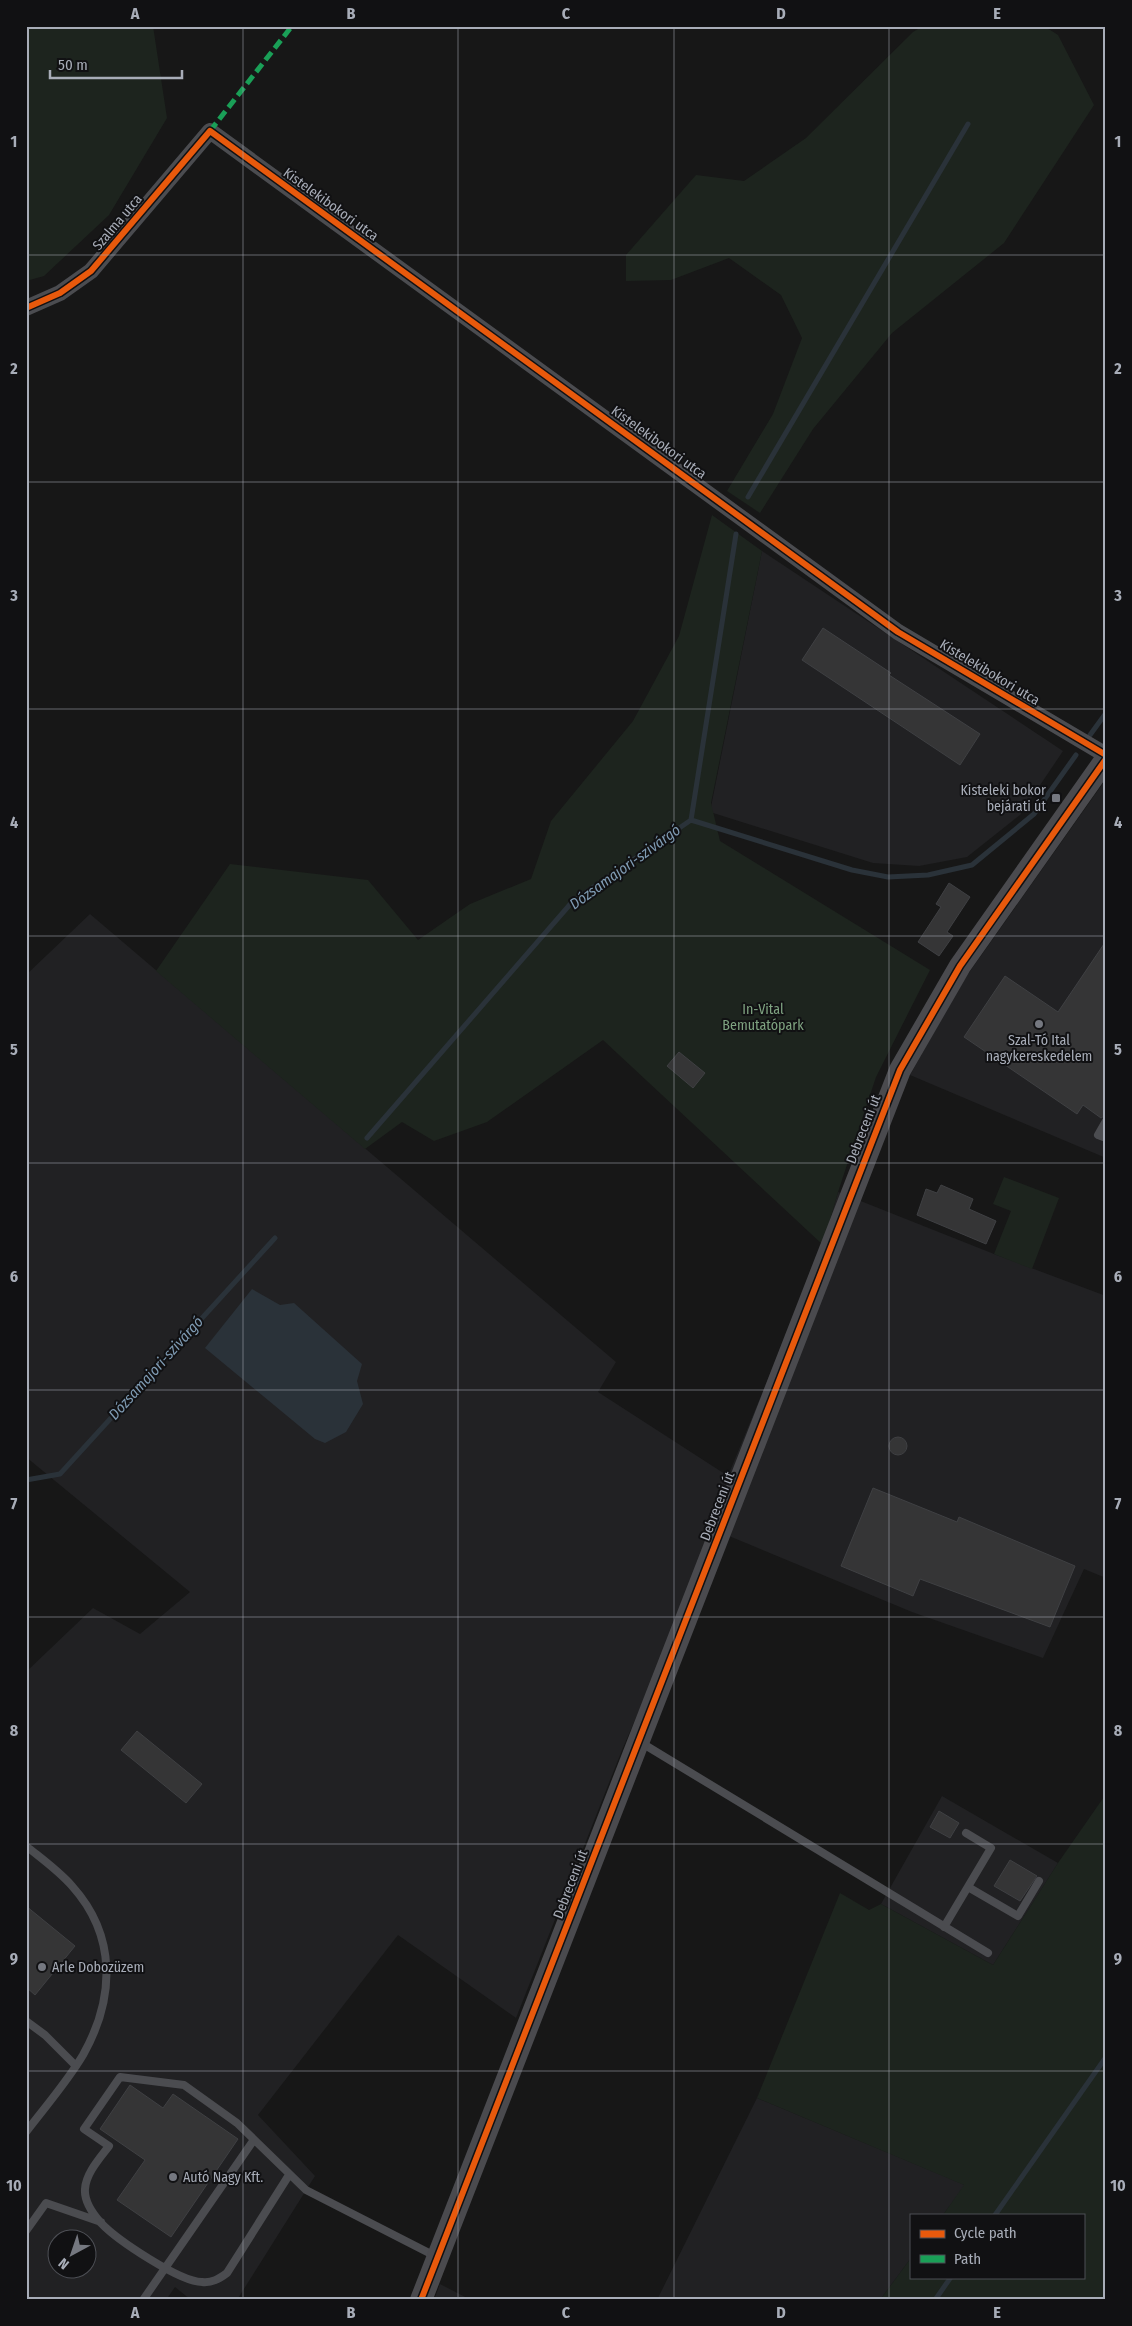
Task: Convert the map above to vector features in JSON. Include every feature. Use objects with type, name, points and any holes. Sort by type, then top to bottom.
[{"type":"street","name":"Szalma utca","points":[[26,308],[60,293],[91,271],[210,131]]},
{"type":"street","name":"Kistelekibokori utca","points":[[210,131],[898,632],[1106,757]]},
{"type":"street","name":"Debreceni út","points":[[421,2300],[900,1070],[960,966],[1106,757]]},
{"type":"lane","points":[[1106,1121],[1098,1135],[1106,1138]]},
{"type":"lane","points":[[639,1741],[988,1953]]},
{"type":"lane","points":[[944,1927],[991,1848],[966,1833]]},
{"type":"lane","points":[[26,1846],[73,1886],[94,1916],[103,1936],[107,1961],[104,1991],[96,2023],[83,2054],[26,2132]]},
{"type":"lane","points":[[968,1887],[1018,1916],[1040,1881]]},
{"type":"lane","points":[[26,2021],[45,2035],[76,2066]]},
{"type":"lane","points":[[289,2175],[227,2273],[221,2278],[202,2282],[189,2280],[165,2268],[113,2233],[92,2210],[86,2198],[85,2188],[88,2177],[109,2146],[84,2128],[120,2077],[184,2085],[237,2123],[253,2141],[306,2190],[438,2258]]},
{"type":"lane","points":[[143,2300],[253,2141]]},
{"type":"lane","points":[[26,2232],[46,2203],[101,2222]]},
{"type":"shaded area","points":[[762,551],[1063,751],[1020,815],[967,857],[919,866],[873,863],[710,812]]},
{"type":"shaded area","points":[[1106,779],[1106,1158],[910,1075],[961,984]]},
{"type":"shaded area","points":[[90,914],[616,1362],[598,1392],[728,1476],[823,1245],[838,1192],[1106,1296],[1106,1578],[1084,1569],[1043,1658],[912,1612],[717,1531],[622,1750],[516,2018],[398,1935],[258,2115],[315,2176],[237,2300],[191,2300],[175,2287],[166,2300],[26,2300],[26,1672],[93,1608],[140,1634],[190,1592],[26,1457],[26,975]]},
{"type":"shaded area","points":[[252,1289],[280,1305],[294,1303],[362,1364],[357,1381],[363,1404],[346,1432],[325,1443],[315,1439],[205,1348]]},
{"type":"shaded area","points":[[942,1796],[1058,1863],[993,1965],[881,1904]]},
{"type":"shaded area","points":[[757,2098],[965,2185],[944,2214],[910,2214],[910,2259],[880,2300],[657,2300]]},
{"type":"shaded area","points":[[440,2284],[471,2300],[434,2300]]},
{"type":"green space","points":[[26,26],[153,26],[167,118],[109,215],[44,276],[26,281]]},
{"type":"green space","points":[[923,26],[1044,26],[1058,35],[1094,105],[1004,243],[892,333],[813,429],[760,513],[727,491],[773,414],[802,338],[781,295],[729,258],[671,280],[626,281],[626,255],[696,175],[744,181],[806,138],[913,32]]},
{"type":"green space","name":"In-Vital Bemutatópark","points":[[712,515],[762,551],[711,803],[720,841],[930,970],[876,1077],[838,1192],[823,1245],[603,1040],[487,1122],[434,1141],[402,1122],[365,1149],[156,971],[230,864],[368,880],[418,940],[470,904],[531,879],[551,821],[633,721],[679,636]]},
{"type":"green space","points":[[1004,1177],[1059,1198],[1032,1269],[994,1254],[1011,1211],[993,1204]]},
{"type":"green space","points":[[1106,1794],[1106,2300],[880,2300],[910,2259],[910,2278],[1084,2278],[1084,2214],[944,2214],[964,2185],[757,2098],[840,1893],[869,1910],[881,1904],[993,1965],[1058,1863]]},
{"type":"building","points":[[823,628],[891,673],[889,675],[980,734],[960,765],[802,660]]},
{"type":"building","points":[[949,883],[970,897],[947,932],[953,936],[939,956],[918,942],[941,907],[936,904]]},
{"type":"building","name":"Szal-Tó Ital nagykereskedelem","points":[[1106,941],[1106,1115],[1101,1118],[1083,1105],[1077,1114],[964,1037],[1005,976],[1058,1012]]},
{"type":"building","points":[[679,1052],[705,1073],[693,1088],[667,1066]]},
{"type":"building","points":[[941,1185],[973,1199],[969,1209],[996,1221],[986,1244],[917,1215],[926,1189],[937,1193]]},
{"type":"building","points":[[898,1437],[904,1440],[907,1446],[904,1452],[898,1455],[892,1452],[889,1446],[892,1440]]},
{"type":"building","points":[[873,1488],[957,1522],[959,1517],[1075,1566],[1050,1627],[920,1579],[913,1596],[841,1566]]},
{"type":"building","points":[[137,1731],[202,1784],[186,1803],[121,1750]]},
{"type":"building","points":[[939,1811],[959,1823],[950,1838],[930,1827]]},
{"type":"building","points":[[1010,1860],[1037,1876],[1020,1901],[994,1886]]},
{"type":"building","name":"Arle Dobozüzem","points":[[26,1906],[75,1946],[35,1995],[26,1987]]},
{"type":"building","name":"Autó Nagy Kft.","points":[[130,2085],[163,2108],[173,2094],[238,2139],[171,2237],[117,2200],[145,2160],[100,2129]]},
{"type":"waterway","points":[[748,497],[968,124]]},
{"type":"waterway","points":[[691,820],[736,534]]},
{"type":"waterway","points":[[1090,735],[1106,713]]},
{"type":"waterway","name":"Dózsamajori-szivárgó","points":[[367,1138],[573,901],[691,820],[852,870],[888,877],[928,875],[972,865],[1034,814],[1076,755]]},
{"type":"waterway","name":"Dózsamajori-szivárgó","points":[[26,1480],[60,1474],[275,1238]]},
{"type":"waterway","points":[[996,2214],[1106,2057]]},
{"type":"waterway","points":[[935,2300],[950,2278]]},
{"type":"marked path","points":[[210,131],[292,26]]},
{"type":"cycle path","points":[[26,308],[60,293],[91,271],[210,131],[898,632],[1106,755]]},
{"type":"cycle path","points":[[421,2300],[900,1070],[960,966],[1106,759]]},
{"type":"place","name":"Kisteleki bokor bejárati út","points":[[1056,798]]},
{"type":"place","name":"Szal-Tó Ital nagykereskedelem","points":[[1039,1024]]},
{"type":"place","name":"Arle Dobozüzem","points":[[42,1967]]},
{"type":"place","name":"Autó Nagy Kft.","points":[[173,2177]]}]
